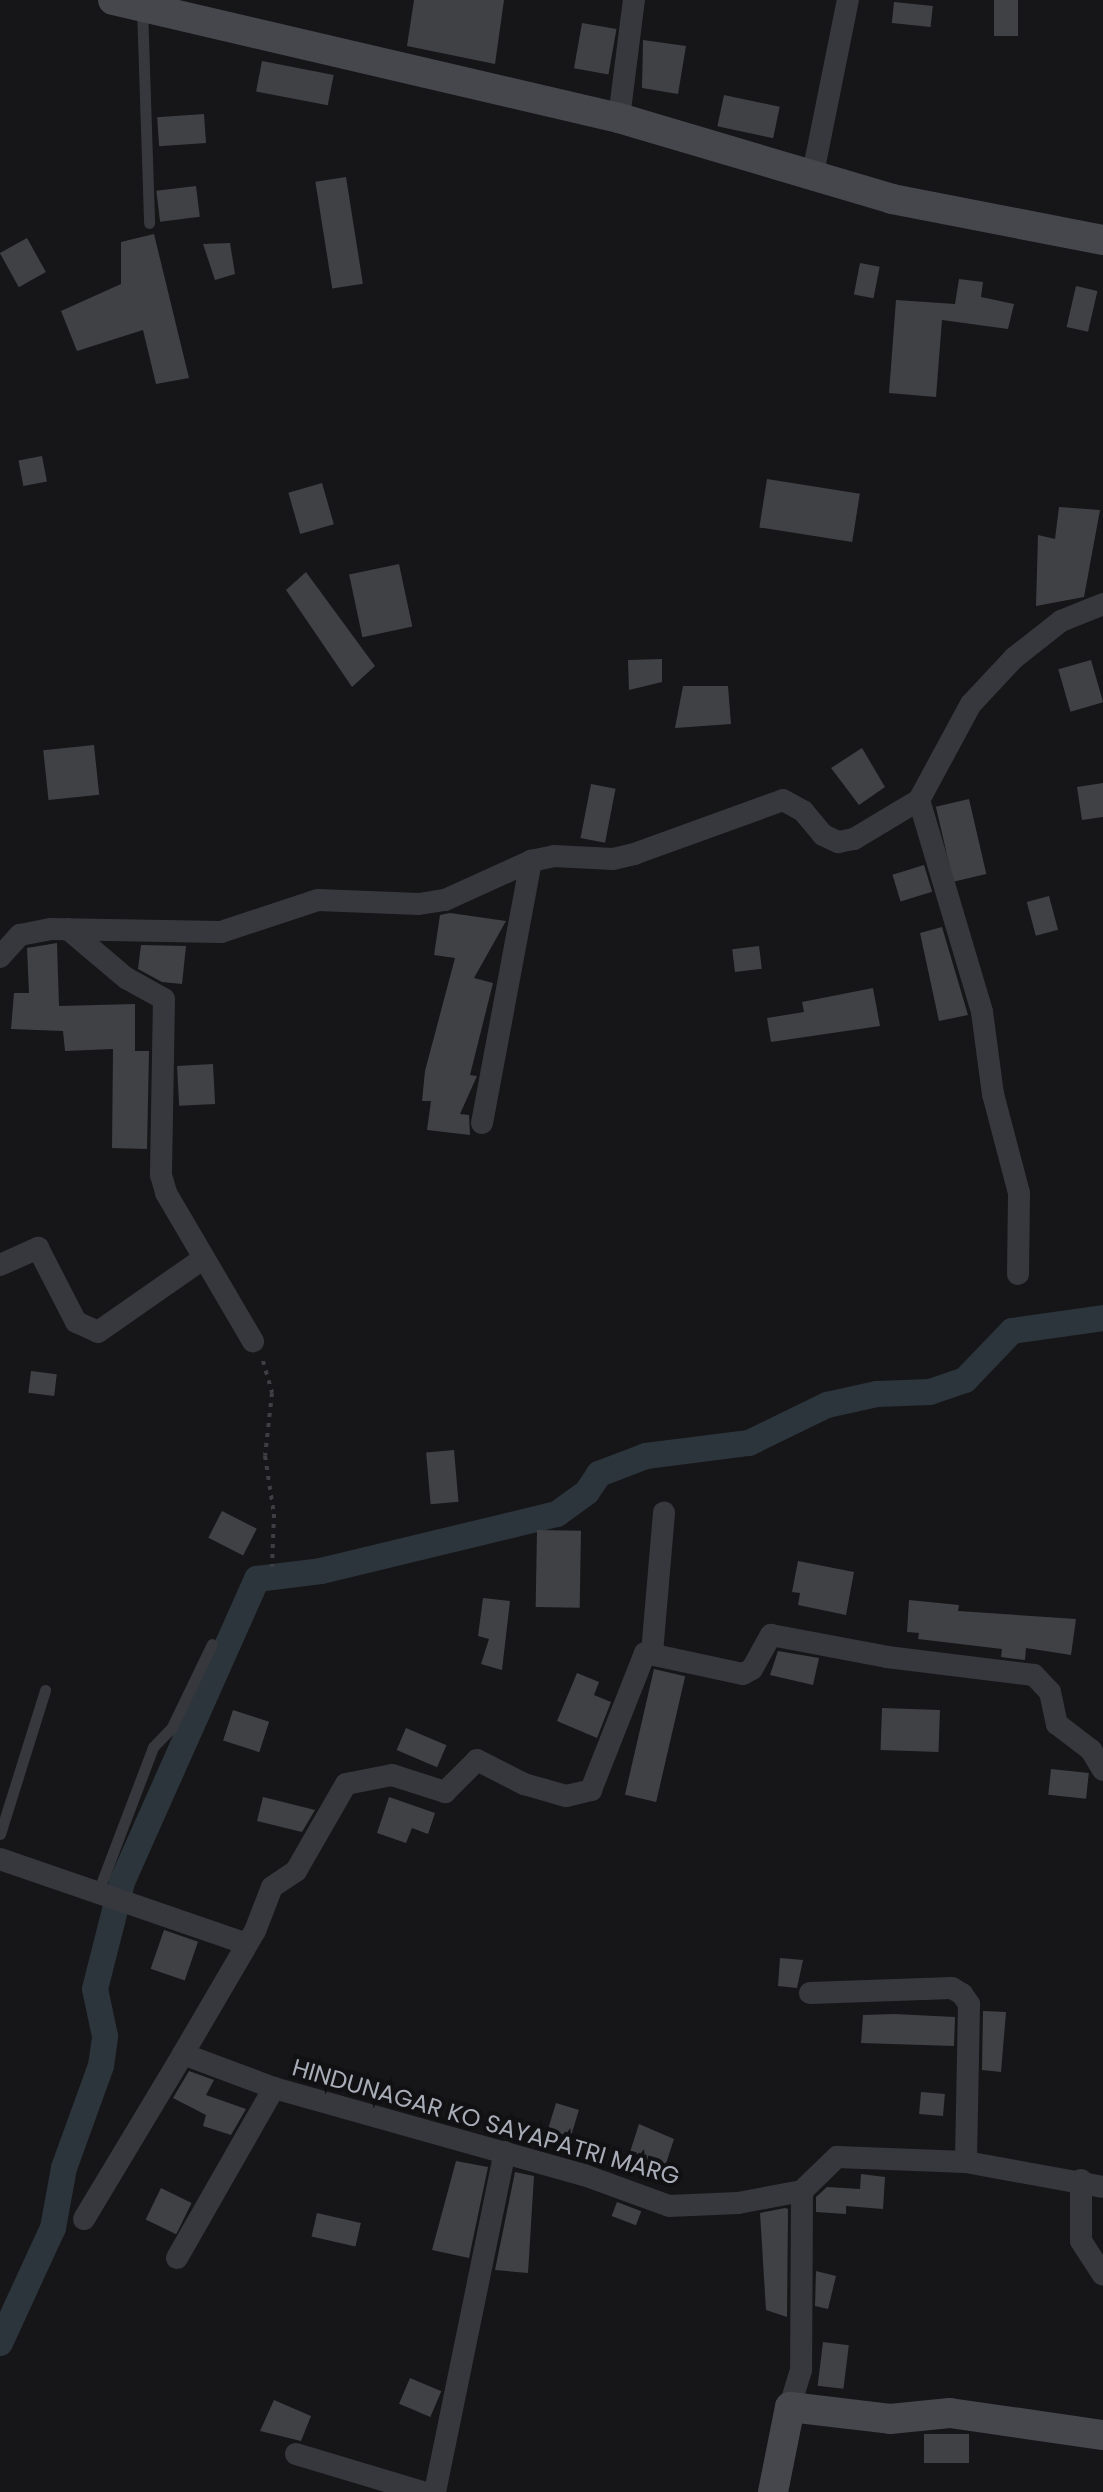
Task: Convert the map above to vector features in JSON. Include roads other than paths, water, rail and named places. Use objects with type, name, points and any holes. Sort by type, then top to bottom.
[{"type":"main road","points":[[128,3],[619,118],[812,178],[1103,240]]},
{"type":"main road","points":[[773,2492],[790,2407],[890,2419],[950,2413],[1103,2435]]},
{"type":"street","points":[[619,118],[634,0]]},
{"type":"street","points":[[812,178],[848,0]]},
{"type":"street","points":[[0,957],[20,935],[68,929],[221,932],[318,900],[419,904],[445,900],[531,861],[554,856],[613,859],[634,854],[783,800],[792,802],[823,835],[838,842],[854,839],[919,800],[971,704],[1014,658],[1061,621],[1103,604]]},
{"type":"street","points":[[919,800],[982,1012],[993,1094],[1019,1193],[1018,1274]]},
{"type":"street","points":[[482,1123],[531,861]]},
{"type":"street","points":[[68,929],[126,978],[164,999],[161,1175],[204,1258],[253,1341]]},
{"type":"street","points":[[0,1265],[38,1248],[76,1322],[98,1332],[204,1258]]},
{"type":"street","points":[[652,1653],[664,1513]]},
{"type":"street","points":[[84,2219],[247,1944],[272,1887],[296,1871],[346,1784],[392,1775],[445,1792],[477,1760],[524,1784],[566,1796],[591,1790],[638,1661],[652,1653],[743,1674],[752,1669],[771,1635],[887,1657],[1034,1675],[1050,1692],[1057,1724],[1091,1750],[1103,1770]]},
{"type":"street","points":[[0,1859],[247,1944]]},
{"type":"street","points":[[810,1993],[952,1988],[962,1994],[969,2004],[966,2162]]},
{"type":"street","name":"HINDUNAGAR KO SAYAPATRI MARG","points":[[183,2054],[274,2088],[505,2152],[669,2206],[738,2203],[802,2191]]},
{"type":"street","points":[[177,2258],[274,2088]]},
{"type":"street","points":[[435,2492],[505,2152]]},
{"type":"street","points":[[790,2407],[801,2370],[802,2191],[837,2157],[966,2162],[1081,2180],[1103,2187]]},
{"type":"street","points":[[1081,2180],[1081,2241],[1103,2275]]},
{"type":"street","points":[[296,2454],[423,2492]]},
{"type":"lane","points":[[128,3],[149,223]]},
{"type":"lane","points":[[101,1893],[153,1747],[172,1727],[212,1644]]},
{"type":"lane","points":[[0,1834],[45,1690]]},
{"type":"waterway","points":[[0,2343],[53,2228],[64,2168],[101,2066],[105,2036],[95,1989],[122,1882],[257,1579],[321,1571],[557,1514],[587,1492],[599,1474],[646,1456],[749,1443],[827,1405],[877,1394],[930,1392],[965,1380],[1012,1331],[1103,1318]]}]
